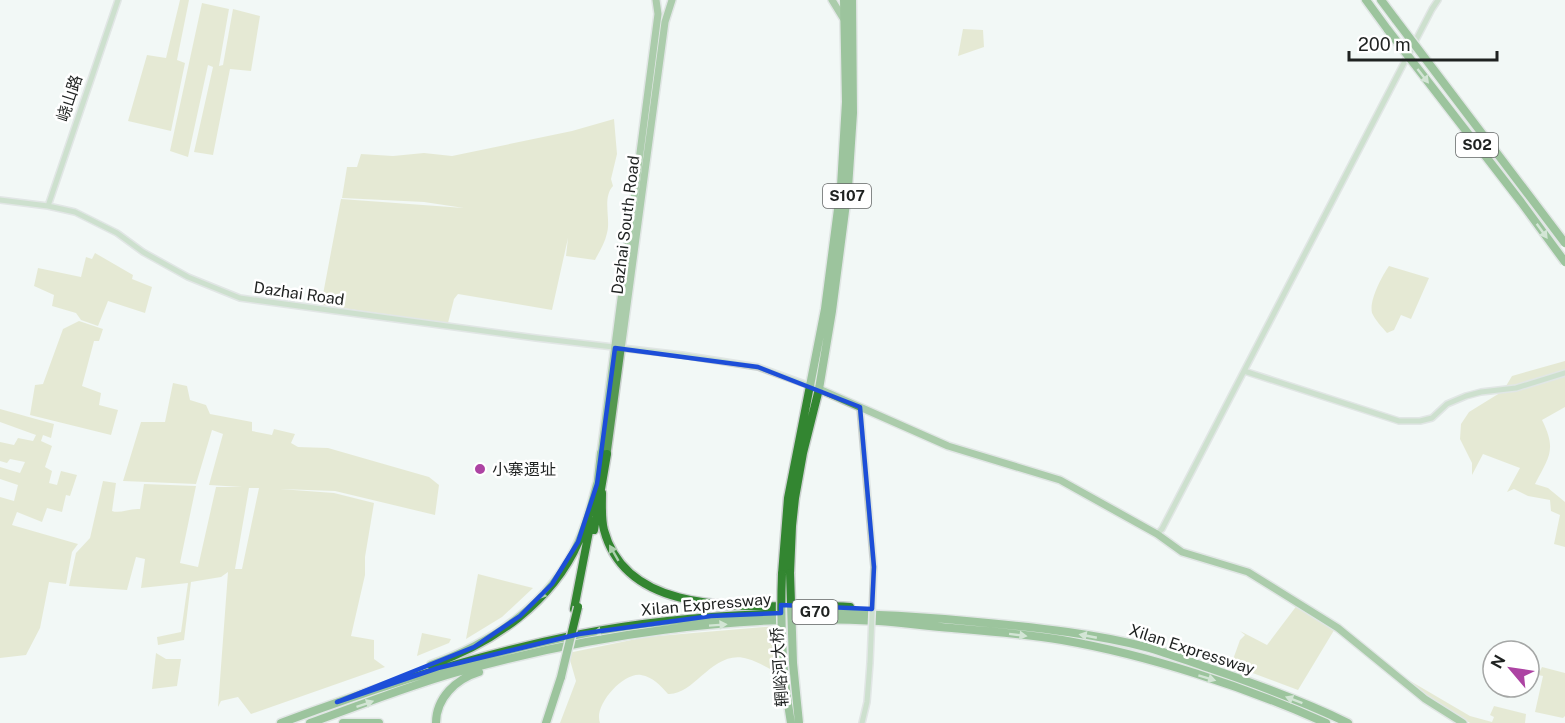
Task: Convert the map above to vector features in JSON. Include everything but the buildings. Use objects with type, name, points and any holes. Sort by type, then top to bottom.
[{"type":"highway","name":"S107","points":[[786,573],[788,498],[826,298],[841,186],[846,102],[844,0]]},
{"type":"highway","name":"S107","points":[[786,573],[795,498],[803,453],[819,389],[834,300],[850,161],[853,66],[852,0]]},
{"type":"highway","name":"S02","points":[[1366,0],[1565,262]]},
{"type":"highway","name":"S02","points":[[1381,0],[1565,243]]},
{"type":"highway","points":[[337,702],[360,690],[438,663],[474,647],[498,633],[520,616],[552,584],[571,556],[585,526],[604,454]]},
{"type":"highway","points":[[604,454],[603,528],[611,549],[633,576],[657,591],[705,603],[830,606],[887,610],[927,617]]},
{"type":"highway","points":[[576,608],[597,484]]},
{"type":"highway","points":[[543,723],[559,677],[602,493]]},
{"type":"highway","name":"辋峪河大桥","points":[[786,573],[782,633],[785,686],[791,723]]},
{"type":"highway","name":"辋峪河大桥","points":[[786,573],[799,723]]},
{"type":"highway","name":"Xilan Expressway","points":[[280,723],[438,668],[579,634],[711,616],[799,612],[927,617],[1062,630],[1147,647],[1238,678],[1348,723]]},
{"type":"highway","name":"Xilan Expressway","points":[[310,723],[453,673],[537,653],[651,632],[719,625],[795,621],[878,621],[1062,640],[1137,658],[1234,687],[1326,723]]},
{"type":"highway","points":[[436,723],[437,710],[453,686],[466,677],[537,653]]},
{"type":"highway","points":[[343,723],[379,723]]},
{"type":"main road","name":"Dazhai South Road","points":[[619,348],[658,14],[656,0]]},
{"type":"main road","name":"Dazhai South Road","points":[[604,454],[665,22],[672,0]]},
{"type":"main road","points":[[832,0],[845,21]]},
{"type":"main road","points":[[819,389],[948,446],[1060,480],[1156,534],[1182,552],[1248,572],[1338,628],[1425,699],[1463,723]]},
{"type":"street","name":"峣山路","points":[[48,206],[118,0]]},
{"type":"street","points":[[1156,534],[1162,529],[1438,0]]},
{"type":"street","name":"Dazhai Road","points":[[0,200],[75,212],[94,220],[143,252],[188,277],[240,298],[682,355],[758,367],[819,389]]},
{"type":"street","points":[[1244,371],[1399,421],[1419,422],[1432,418],[1447,404],[1466,396],[1515,388],[1565,373]]},
{"type":"street","points":[[860,407],[874,567],[870,663],[867,702],[862,723]]},
{"type":"highlighted area","points":[[615,348],[758,367],[860,407],[874,567],[872,609],[781,605],[781,613],[711,616],[579,634],[438,668],[337,702],[474,647],[520,616],[552,584],[578,542],[597,484]]},
{"type":"green space","points":[[180,0],[189,0],[177,60],[185,63],[171,131],[128,121],[147,55],[166,58]]},
{"type":"green space","points":[[202,3],[229,9],[219,66],[223,65],[233,9],[260,16],[251,71],[230,69],[213,155],[194,152],[213,67],[208,65],[188,157],[170,151]]},
{"type":"green space","points":[[963,29],[983,30],[984,47],[958,56]]},
{"type":"green space","points":[[614,119],[617,154],[611,179],[613,186],[607,202],[606,237],[595,260],[566,256],[568,238],[552,310],[458,294],[454,299],[448,323],[321,305],[341,199],[464,208],[424,202],[342,198],[347,167],[357,167],[361,154],[393,156],[424,153],[452,156],[572,131]]},
{"type":"green space","points":[[95,253],[133,275],[132,279],[152,287],[145,313],[108,301],[98,326],[81,320],[76,313],[52,306],[54,295],[34,286],[38,268],[81,277],[86,257],[92,259]]},
{"type":"green space","points":[[1389,266],[1429,278],[1411,319],[1401,315],[1394,330],[1387,333],[1373,316],[1372,302]]},
{"type":"green space","points":[[79,321],[103,329],[99,341],[94,341],[82,386],[101,393],[99,405],[118,410],[111,435],[30,415],[35,385],[43,384],[63,329]]},
{"type":"green space","points":[[1565,361],[1565,407],[1542,420],[1547,430],[1550,446],[1547,460],[1535,484],[1548,488],[1565,502],[1565,547],[1554,544],[1560,515],[1551,511],[1550,500],[1528,496],[1514,489],[1507,492],[1520,468],[1483,454],[1472,475],[1472,463],[1460,439],[1461,424],[1469,412],[1503,391],[1512,376]]},
{"type":"green space","points":[[173,383],[187,386],[190,400],[206,405],[210,414],[252,422],[252,431],[272,435],[274,429],[295,434],[291,443],[298,447],[328,448],[429,477],[439,485],[435,515],[335,491],[280,489],[334,493],[374,503],[365,557],[365,575],[351,636],[374,640],[374,659],[385,667],[251,714],[238,697],[221,701],[218,707],[228,572],[221,577],[191,582],[184,640],[158,645],[157,637],[181,632],[188,583],[141,588],[145,559],[136,557],[127,590],[69,586],[76,553],[90,538],[103,481],[116,483],[112,511],[115,512],[140,509],[144,484],[196,486],[180,563],[198,567],[216,487],[242,487],[209,485],[223,434],[212,430],[196,484],[123,481],[141,422],[165,422]],"holes":[[[249,488],[259,488],[242,569],[235,569]]]},
{"type":"green space","points":[[0,409],[54,424],[51,438],[43,435],[41,441],[52,446],[45,467],[52,471],[49,483],[57,485],[61,471],[77,475],[70,496],[66,495],[62,512],[47,508],[42,522],[17,512],[12,525],[78,544],[72,552],[66,584],[49,582],[40,628],[26,655],[0,658],[0,497],[14,501],[18,485],[0,479],[0,467],[20,473],[25,462],[10,459],[7,463],[0,461],[0,442],[14,445],[18,438],[33,441],[36,435],[0,422]]},
{"type":"green space","points":[[478,574],[533,588],[502,617],[466,639]]},
{"type":"green space","points":[[1301,600],[1336,627],[1298,690],[1231,665],[1240,640],[1245,635],[1240,631],[1267,645]]},
{"type":"green space","points":[[776,626],[779,673],[752,660],[736,657],[714,666],[678,693],[668,694],[649,678],[641,675],[634,676],[618,684],[605,700],[599,716],[600,723],[560,723],[576,681],[568,653],[646,637]]},
{"type":"green space","points":[[422,633],[451,639],[449,643],[417,656]]},
{"type":"green space","points":[[156,653],[166,659],[181,659],[177,686],[152,689]]},
{"type":"green space","points":[[1542,667],[1565,673],[1565,716],[1563,718],[1535,712],[1538,699],[1541,699],[1543,676],[1541,676]]},
{"type":"green space","points":[[1400,675],[1470,716],[1492,722],[1494,717],[1490,715],[1494,706],[1526,714],[1525,723],[1470,723],[1434,703]]},
{"type":"place","name":"小寨遗址","points":[[480,469]]}]
